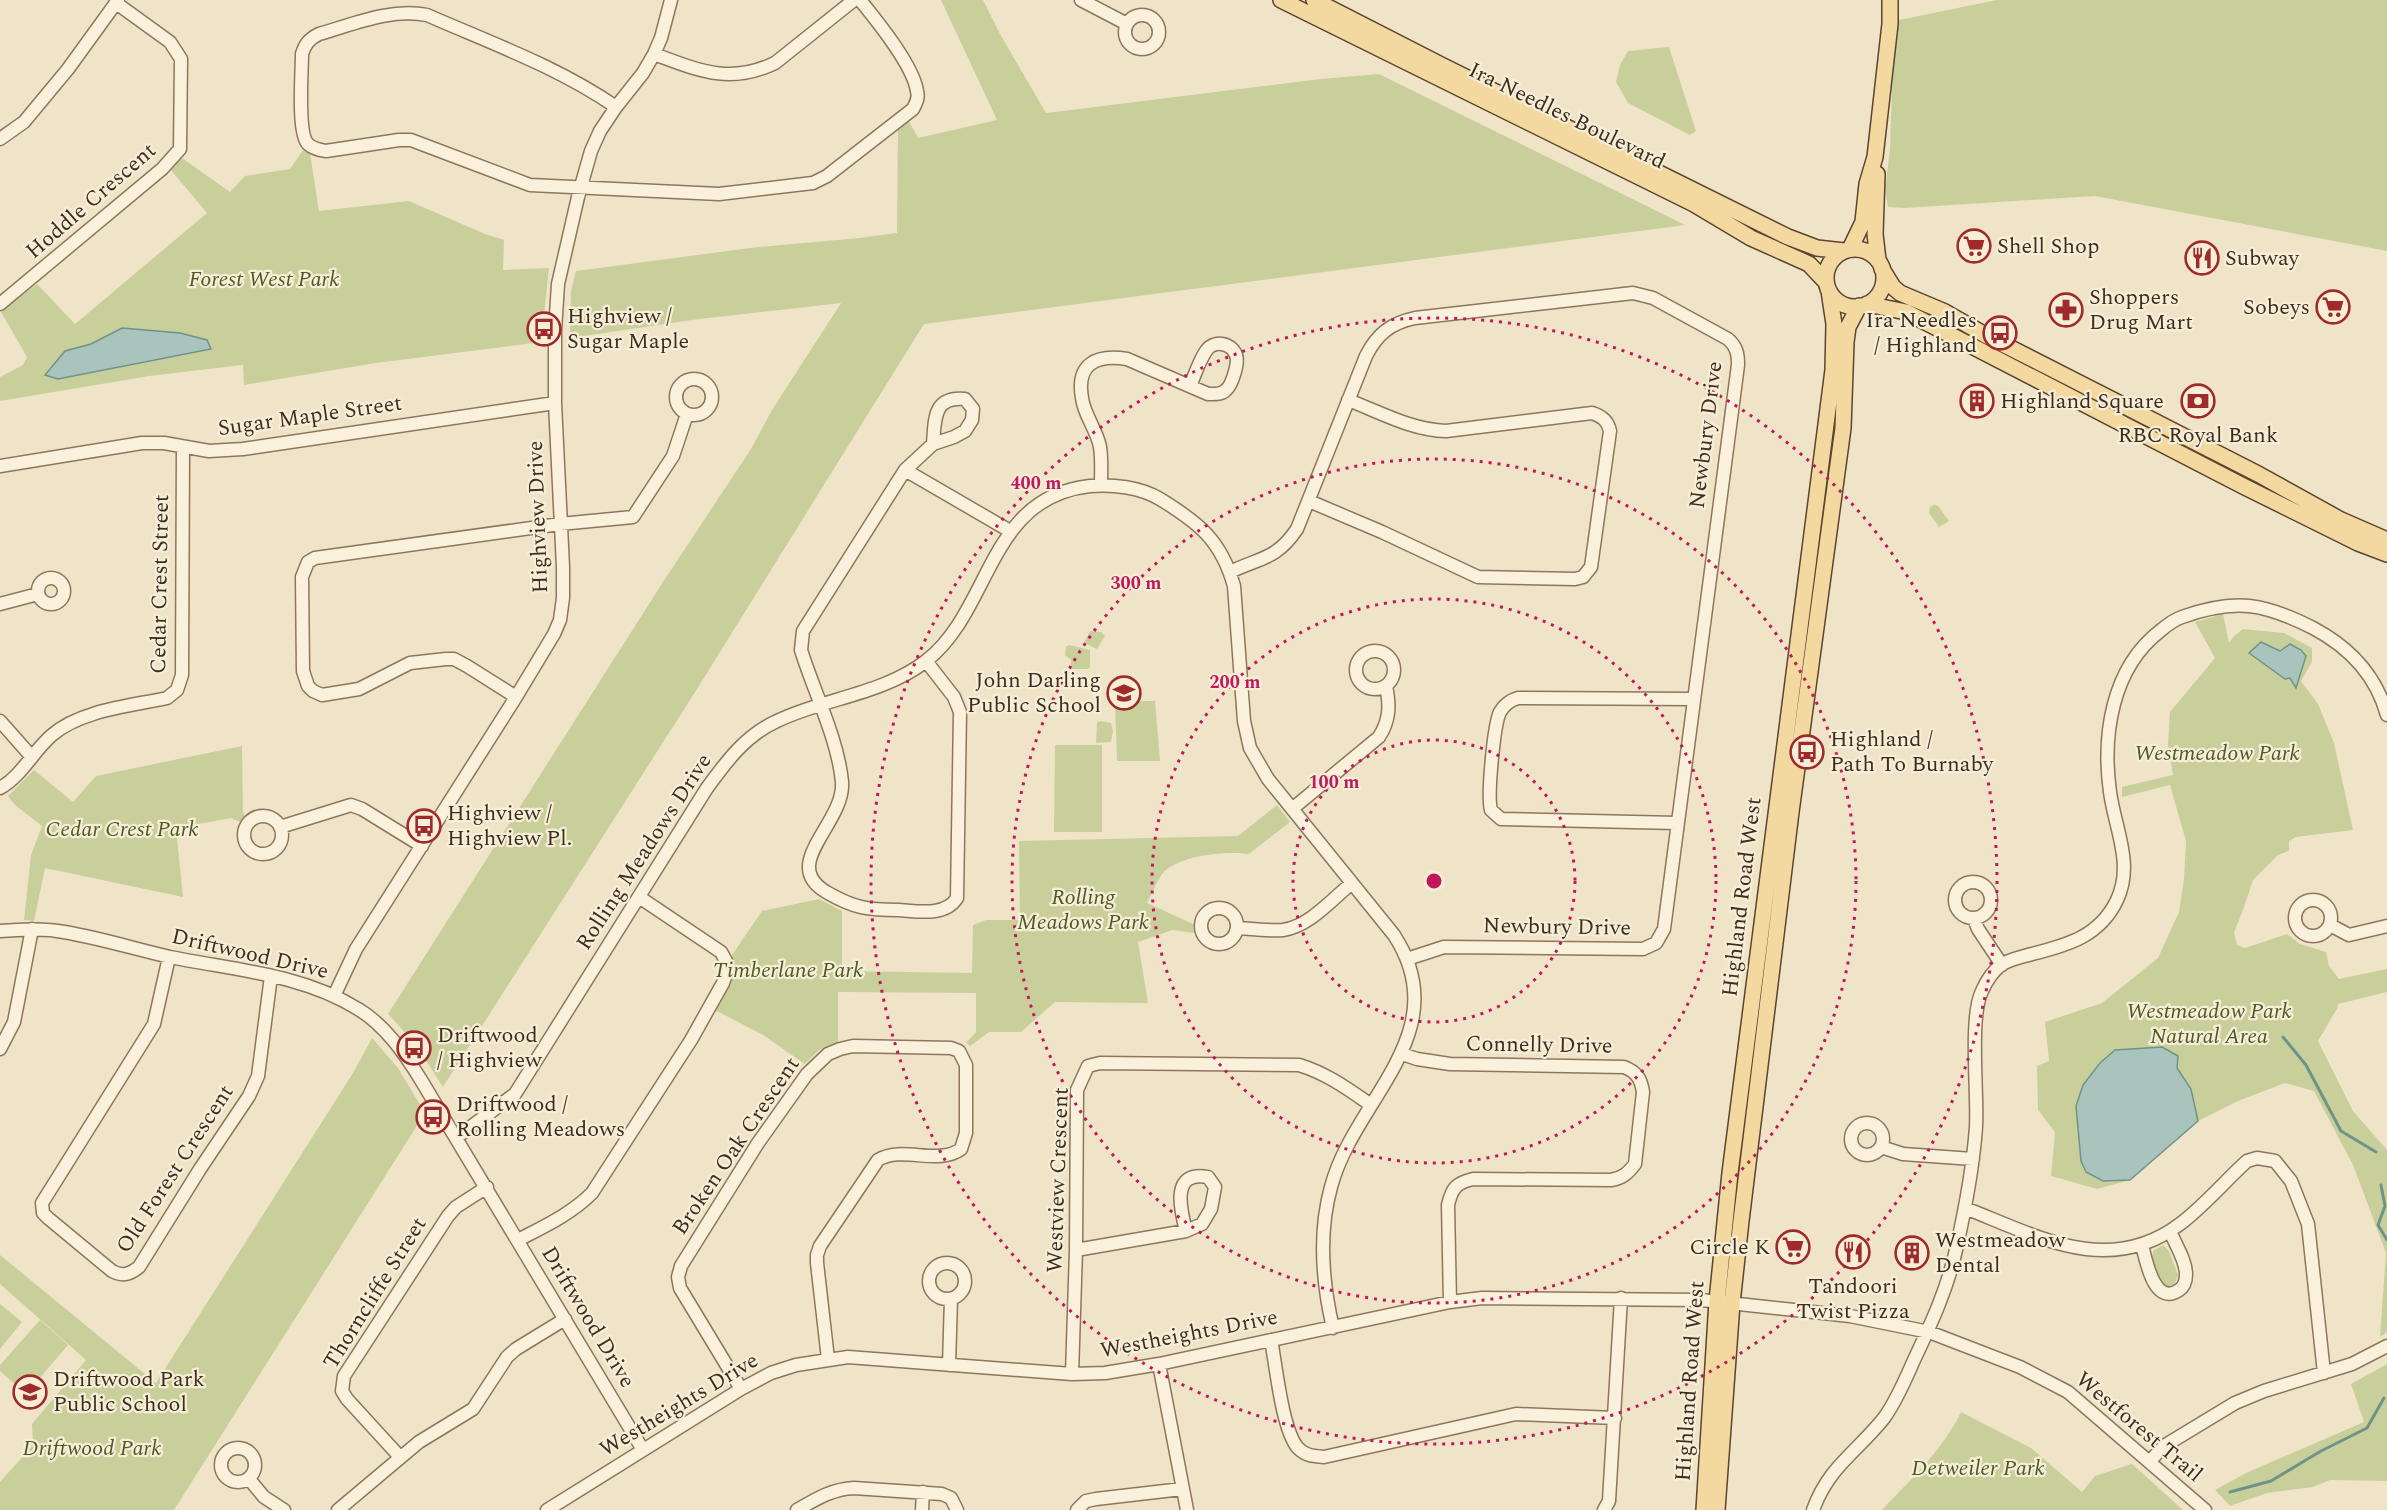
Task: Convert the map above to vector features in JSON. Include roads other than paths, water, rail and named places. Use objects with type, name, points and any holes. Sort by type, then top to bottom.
[{"type":"main road","name":"Ira Needles Boulevard","points":[[1281,0],[1694,204],[1751,238],[1809,264],[1828,286]]},
{"type":"main road","name":"Ira Needles Boulevard","points":[[1314,0],[1788,237],[1817,248],[1847,250]]},
{"type":"main road","points":[[1847,250],[1863,222],[1867,184],[1875,157],[1890,24],[1890,0]]},
{"type":"main road","points":[[1863,305],[1875,298],[1884,279],[1875,234],[1878,178],[1875,157]]},
{"type":"main road","points":[[2387,540],[2341,520],[2258,474],[1987,336],[1945,312],[1907,297],[1893,286],[1870,253],[1861,249],[1847,250],[1834,258],[1827,269],[1828,286],[1842,304],[1905,312],[2358,543],[2387,554]]},
{"type":"main road","name":"Highland Road West","points":[[1717,1510],[1730,1173],[1829,412],[1834,342],[1828,286]]},
{"type":"main road","name":"Highland Road West","points":[[1704,1510],[1725,1302],[1843,428],[1845,342],[1848,327],[1863,305]]},
{"type":"street","name":"Highview Drive","points":[[334,996],[356,949],[516,697],[560,620],[563,567],[555,403],[555,331],[558,284],[580,188],[596,141],[616,107],[654,54],[671,0]]},
{"type":"street","points":[[654,54],[713,75],[762,69],[775,63],[854,0]]},
{"type":"street","points":[[616,107],[601,96],[539,63],[419,14],[396,13],[319,34],[305,45],[302,54],[302,129],[308,144],[326,152],[411,140],[522,183],[580,188],[734,194],[813,183],[826,176],[905,116],[917,101],[918,93],[910,73],[894,46],[860,0]]},
{"type":"street","points":[[1081,0],[1127,24]]},
{"type":"street","points":[[0,139],[24,122],[68,69],[117,1]]},
{"type":"street","name":"Hoddle Crescent","points":[[0,304],[162,169],[180,149],[181,59],[170,42],[117,1]]},
{"type":"street","name":"Newbury Drive","points":[[1230,572],[1266,558],[1287,544],[1297,529],[1366,356],[1379,335],[1395,324],[1415,318],[1633,293],[1653,298],[1735,345],[1738,365],[1664,929],[1656,943],[1643,949],[1444,947],[1407,959]]},
{"type":"street","points":[[1101,485],[1100,446],[1082,399],[1082,377],[1085,368],[1100,359],[1115,357],[1127,359],[1190,386],[1214,394],[1226,390],[1237,362],[1234,351],[1224,344],[1212,345],[1206,351],[1190,386]]},
{"type":"street","points":[[1309,501],[1382,531],[1478,577],[1575,579],[1584,577],[1591,567],[1610,431],[1609,425],[1600,416],[1592,413],[1446,431],[1410,425],[1348,400]]},
{"type":"street","name":"Sugar Maple Street","points":[[0,466],[142,443],[164,443],[209,451],[243,449],[555,403]]},
{"type":"street","points":[[516,697],[454,659],[410,663],[359,689],[322,695],[313,691],[308,686],[303,671],[302,577],[308,562],[315,558],[560,524],[627,520],[633,517],[673,456],[687,414]]},
{"type":"street","points":[[926,661],[954,697],[960,712],[959,892],[954,904],[940,911],[868,910],[854,907],[820,889],[812,880],[807,867],[810,856],[839,804],[842,784],[838,758],[801,650],[803,631],[905,470],[933,444]]},
{"type":"street","name":"Cedar Crest Street","points":[[0,788],[17,774],[30,756],[51,736],[75,719],[167,698],[177,690],[182,675],[183,448]]},
{"type":"street","points":[[905,470],[1010,531]]},
{"type":"street","name":"Rolling Meadows Drive","points":[[457,1137],[515,1094],[707,788],[735,750],[773,723],[819,704],[890,682],[926,661],[960,621],[1010,531],[1046,500],[1077,488],[1101,485],[1127,488],[1154,496],[1191,518],[1208,534],[1220,550],[1234,586],[1244,721],[1251,748],[1268,779],[1394,935],[1407,959],[1412,975],[1413,1012],[1402,1054],[1343,1155],[1331,1186],[1325,1216],[1322,1268],[1333,1328]]},
{"type":"street","points":[[0,604],[38,594]]},
{"type":"street","points":[[1813,1510],[1828,1477],[1883,1419],[1895,1401],[1929,1332],[1947,1285],[1965,1208],[1973,1159],[1977,1101],[1976,1013],[1980,994],[1989,978],[2002,965],[2080,940],[2098,927],[2118,897],[2122,883],[2124,856],[2110,793],[2108,766],[2111,717],[2123,675],[2134,657],[2153,636],[2175,619],[2206,609],[2243,604],[2283,613],[2327,635],[2349,652],[2367,672],[2378,690],[2387,715]]},
{"type":"street","points":[[1292,809],[1379,737],[1385,727],[1390,704],[1386,686]]},
{"type":"street","points":[[1677,823],[1501,819],[1491,810],[1489,787],[1499,714],[1512,700],[1518,698],[1693,699]]},
{"type":"street","points":[[0,721],[30,756]]},
{"type":"street","points":[[280,827],[351,805],[362,809],[422,846]]},
{"type":"street","points":[[1237,928],[1282,930],[1296,927],[1352,884]]},
{"type":"street","points":[[518,1240],[563,1217],[592,1193],[691,1040],[726,974],[726,961],[721,952],[639,897]]},
{"type":"street","points":[[1974,919],[2002,965]]},
{"type":"street","points":[[2330,926],[2349,935],[2387,926]]},
{"type":"street","points":[[0,1049],[14,1022],[32,929]]},
{"type":"street","name":"Driftwood Drive","points":[[0,931],[32,929],[74,934],[169,957],[271,976],[312,986],[360,1009],[394,1041],[409,1060],[643,1450]]},
{"type":"street","name":"Old Forest Crescent","points":[[169,957],[154,1024],[42,1203],[43,1213],[48,1218],[112,1271],[123,1275],[132,1273],[139,1267],[249,1096],[258,1076],[271,976]]},
{"type":"street","name":"Broken Oak Crescent","points":[[741,1389],[680,1288],[678,1276],[681,1266],[764,1135],[807,1074],[828,1054],[840,1048],[853,1046],[951,1048],[959,1051],[966,1065],[966,1133],[961,1149],[949,1155],[889,1155],[878,1160],[820,1246],[817,1263],[828,1359]]},
{"type":"street","name":"Connelly Drive","points":[[1402,1054],[1417,1059],[1450,1064],[1624,1067],[1634,1071],[1641,1081],[1643,1092],[1635,1164],[1621,1178],[1611,1180],[1473,1179],[1459,1182],[1452,1191],[1448,1205],[1450,1302]]},
{"type":"street","name":"Westview Crescent","points":[[1072,1374],[1076,1250],[1077,1090],[1088,1066],[1100,1063],[1299,1065],[1317,1070],[1371,1105]]},
{"type":"street","points":[[1881,1147],[1902,1154],[1973,1159]]},
{"type":"street","points":[[1965,1208],[2070,1248],[2109,1251],[2142,1245],[2170,1231],[2182,1223],[2247,1161],[2265,1158],[2275,1161],[2283,1167],[2301,1201],[2308,1224],[2324,1373]]},
{"type":"street","name":"Thorncliffe Street","points":[[400,1457],[347,1399],[342,1391],[344,1376],[448,1216],[487,1187]]},
{"type":"street","points":[[1076,1250],[1186,1230]]},
{"type":"street","points":[[2142,1245],[2153,1283],[2158,1290],[2170,1294],[2177,1292],[2183,1287],[2186,1274],[2170,1231]]},
{"type":"street","name":"Westheights Drive","points":[[548,1510],[741,1389],[771,1373],[796,1365],[828,1359],[871,1358],[1072,1374],[1105,1373],[1159,1364],[1450,1302],[1482,1298],[1621,1298],[1725,1302]]},
{"type":"street","points":[[1604,1510],[1609,1501],[1621,1298]]},
{"type":"street","points":[[949,1365],[951,1299]]},
{"type":"street","name":"Westforest Trail","points":[[1725,1302],[1850,1316],[1929,1332],[2020,1367],[2068,1392],[2205,1510]]},
{"type":"street","points":[[338,1510],[419,1442],[472,1409],[507,1357],[565,1319]]},
{"type":"street","points":[[1271,1340],[1289,1433],[1298,1448],[1308,1456],[1324,1457],[1515,1414],[1615,1418]]},
{"type":"street","points":[[2150,1461],[2162,1447],[2235,1403],[2264,1391],[2352,1364],[2387,1346]]},
{"type":"street","points":[[1159,1364],[1187,1510]]},
{"type":"street","points":[[249,1479],[264,1497],[284,1510]]},
{"type":"street","points":[[797,1510],[824,1494],[840,1489],[942,1494],[951,1498],[957,1510]]},
{"type":"street","points":[[1077,1510],[1086,1502],[1096,1499],[1182,1489]]},
{"type":"street","points":[[922,1510],[923,1492]]},
{"type":"water","points":[[122,328],[180,333],[207,340],[211,349],[58,379],[45,375],[65,351],[91,344]]},
{"type":"water","points":[[2261,642],[2280,651],[2290,644],[2306,656],[2296,688],[2290,678],[2285,679],[2249,653]]},
{"type":"water","points":[[2162,1047],[2178,1056],[2177,1068],[2191,1089],[2198,1121],[2130,1180],[2103,1181],[2086,1172],[2081,1161],[2076,1106],[2083,1085],[2100,1063],[2115,1050]]},
{"type":"waterway","points":[[2283,1037],[2306,1065],[2341,1131],[2376,1152]]},
{"type":"waterway","points":[[2381,1185],[2385,1206],[2378,1225],[2387,1240]]},
{"type":"waterway","points":[[2230,1492],[2271,1481],[2321,1451],[2367,1428],[2384,1398]]},
{"type":"place","name":"Shell Shop","points":[[1974,246]]},
{"type":"place","name":"Subway","points":[[2202,258]]},
{"type":"place","name":"Sobeys","points":[[2333,307]]},
{"type":"place","name":"Shoppers Drug Mart","points":[[2066,310]]},
{"type":"place","name":"Highview / Sugar Maple","points":[[544,329]]},
{"type":"place","name":"Ira Needles / Highland","points":[[2000,333]]},
{"type":"place","name":"Highland Square","points":[[1977,401]]},
{"type":"place","name":"RBC Royal Bank","points":[[2198,401]]},
{"type":"place","name":"John Darling Public School","points":[[1124,693]]},
{"type":"place","name":"Highland / Path To Burnaby","points":[[1807,752]]},
{"type":"place","name":"Highview / Highview Pl.","points":[[424,826]]},
{"type":"place","name":"Driftwood / Highview","points":[[414,1048]]},
{"type":"place","name":"Driftwood / Rolling Meadows","points":[[433,1117]]},
{"type":"place","name":"Circle K","points":[[1793,1247]]},
{"type":"place","name":"Tandoori Twist Pizza","points":[[1853,1252]]},
{"type":"place","name":"Westmeadow Dental","points":[[1912,1253]]},
{"type":"place","name":"Driftwood Park Public School","points":[[30,1392]]},
{"type":"park label","name":"Forest West Park","points":[[264,279]]},
{"type":"park label","name":"Westmeadow Park","points":[[2217,753]]},
{"type":"park label","name":"Cedar Crest Park","points":[[122,829]]},
{"type":"park label","name":"Rolling Meadows Park","points":[[1083,910]]},
{"type":"park label","name":"Timberlane Park","points":[[788,970]]},
{"type":"park label","name":"Westmeadow Park Natural Area","points":[[2209,1024]]},
{"type":"park label","name":"Driftwood Park","points":[[92,1448]]},
{"type":"park label","name":"Detweiler Park","points":[[1978,1468]]}]
